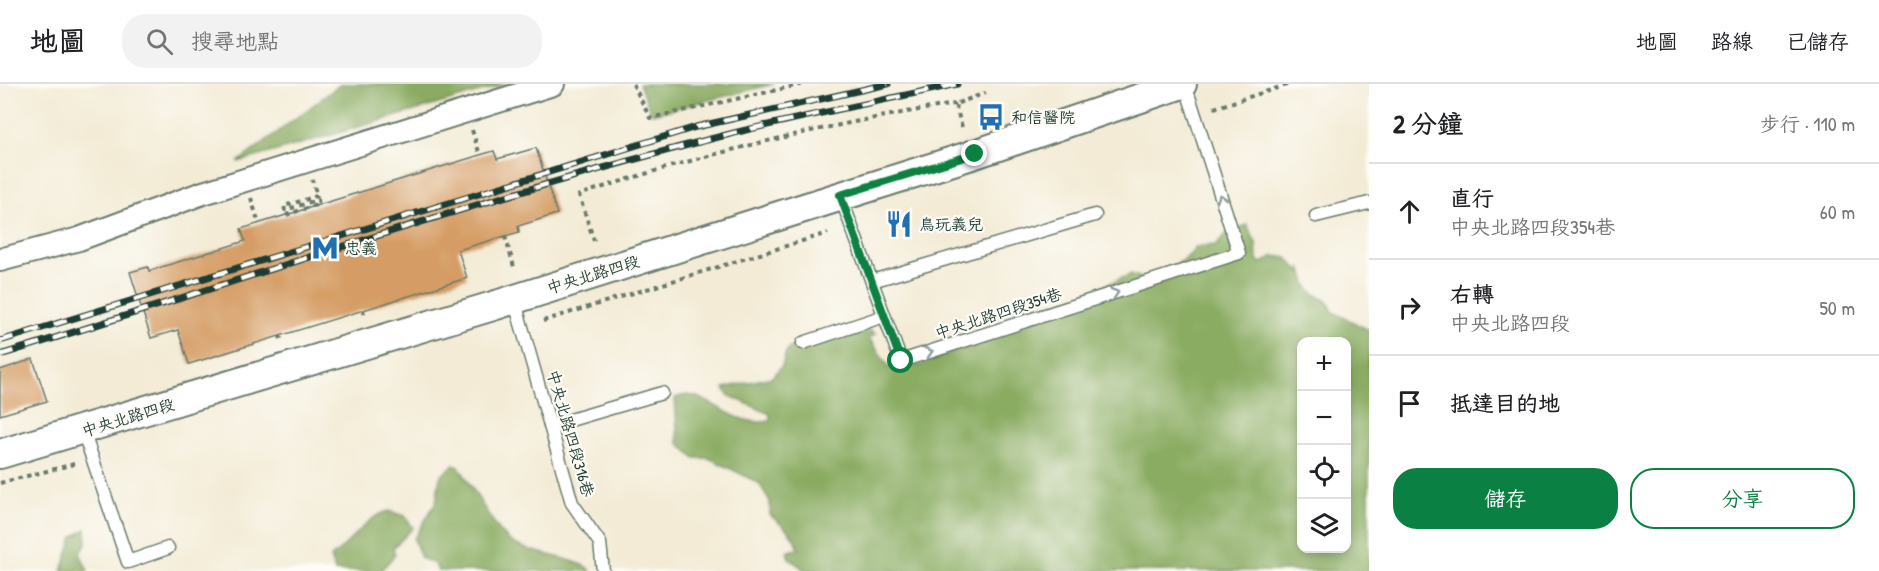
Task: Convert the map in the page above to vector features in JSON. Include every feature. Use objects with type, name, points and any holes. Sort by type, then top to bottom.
[{"type":"street","points":[[0,260],[80,239],[200,194],[553,84]]},
{"type":"street","name":"中央北路四段","points":[[0,454],[83,431],[514,299],[975,154],[1184,84]]},
{"type":"lane","name":"中央北路四段354巷","points":[[840,195],[901,361],[1239,254],[1184,84]]},
{"type":"lane","points":[[1316,216],[1369,203]]},
{"type":"lane","points":[[872,281],[1095,215]]},
{"type":"lane","name":"中央北路四段316巷","points":[[514,299],[572,503],[600,543],[603,571]]},
{"type":"lane","points":[[803,343],[884,316]]},
{"type":"lane","points":[[550,426],[662,393]]},
{"type":"lane","points":[[83,431],[128,562],[168,548]]},
{"type":"path","points":[[633,84],[650,118],[804,84]]},
{"type":"path","points":[[1214,108],[1290,84]]},
{"type":"path","points":[[594,241],[579,195],[712,155],[901,113],[955,104],[986,93]]},
{"type":"path","points":[[955,104],[962,127]]},
{"type":"path","points":[[472,129],[480,155]]},
{"type":"path","points":[[286,215],[319,204],[318,200],[285,210],[284,206],[317,196],[310,177]]},
{"type":"path","points":[[250,195],[259,224]]},
{"type":"path","points":[[543,321],[828,233]]},
{"type":"path","points":[[505,236],[514,267]]},
{"type":"path","points":[[0,483],[79,462]]},
{"type":"green space","points":[[341,84],[507,84],[238,162]]},
{"type":"green space","points":[[639,84],[774,84],[652,114]]},
{"type":"green space","points":[[1247,225],[1256,243],[1257,261],[1263,263],[1274,256],[1287,258],[1300,272],[1301,268],[1308,287],[1326,300],[1333,312],[1369,330],[1369,571],[806,571],[789,558],[787,551],[799,549],[797,543],[791,534],[770,515],[770,501],[759,483],[709,458],[695,458],[678,443],[675,398],[686,395],[707,401],[742,419],[755,422],[770,421],[770,414],[728,395],[724,388],[772,377],[782,366],[786,352],[796,343],[838,333],[852,337],[871,330],[875,334],[869,338],[889,367],[925,364],[1131,274],[1144,279],[1179,263],[1196,247],[1217,245],[1227,233]]},
{"type":"green space","points":[[453,465],[459,467],[506,538],[532,551],[585,566],[591,571],[438,571],[435,564],[421,558],[414,539],[436,502],[440,477]]},
{"type":"green space","points":[[389,511],[405,516],[413,528],[393,548],[395,555],[380,571],[335,571],[331,557],[373,518]]},
{"type":"green space","points":[[86,529],[87,542],[80,553],[88,571],[62,571],[73,537]]},
{"type":"building","points":[[536,148],[557,214],[518,226],[519,232],[458,250],[467,278],[189,364],[178,330],[151,338],[130,272],[148,267],[149,271],[245,241],[241,229],[480,155],[494,151],[497,159]]},
{"type":"building","points":[[33,359],[47,401],[0,415],[0,370]]},
{"type":"railway","points":[[0,341],[696,127],[888,84]]},
{"type":"railway","points":[[0,355],[555,182],[742,131],[957,84]]},
{"type":"place","name":"和信醫院","points":[[991,117]]},
{"type":"place","name":"鳥玩義兒","points":[[899,224]]},
{"type":"place","name":"忠義","points":[[325,248]]},
{"type":"route","points":[[901,361],[840,195],[975,154]]}]
